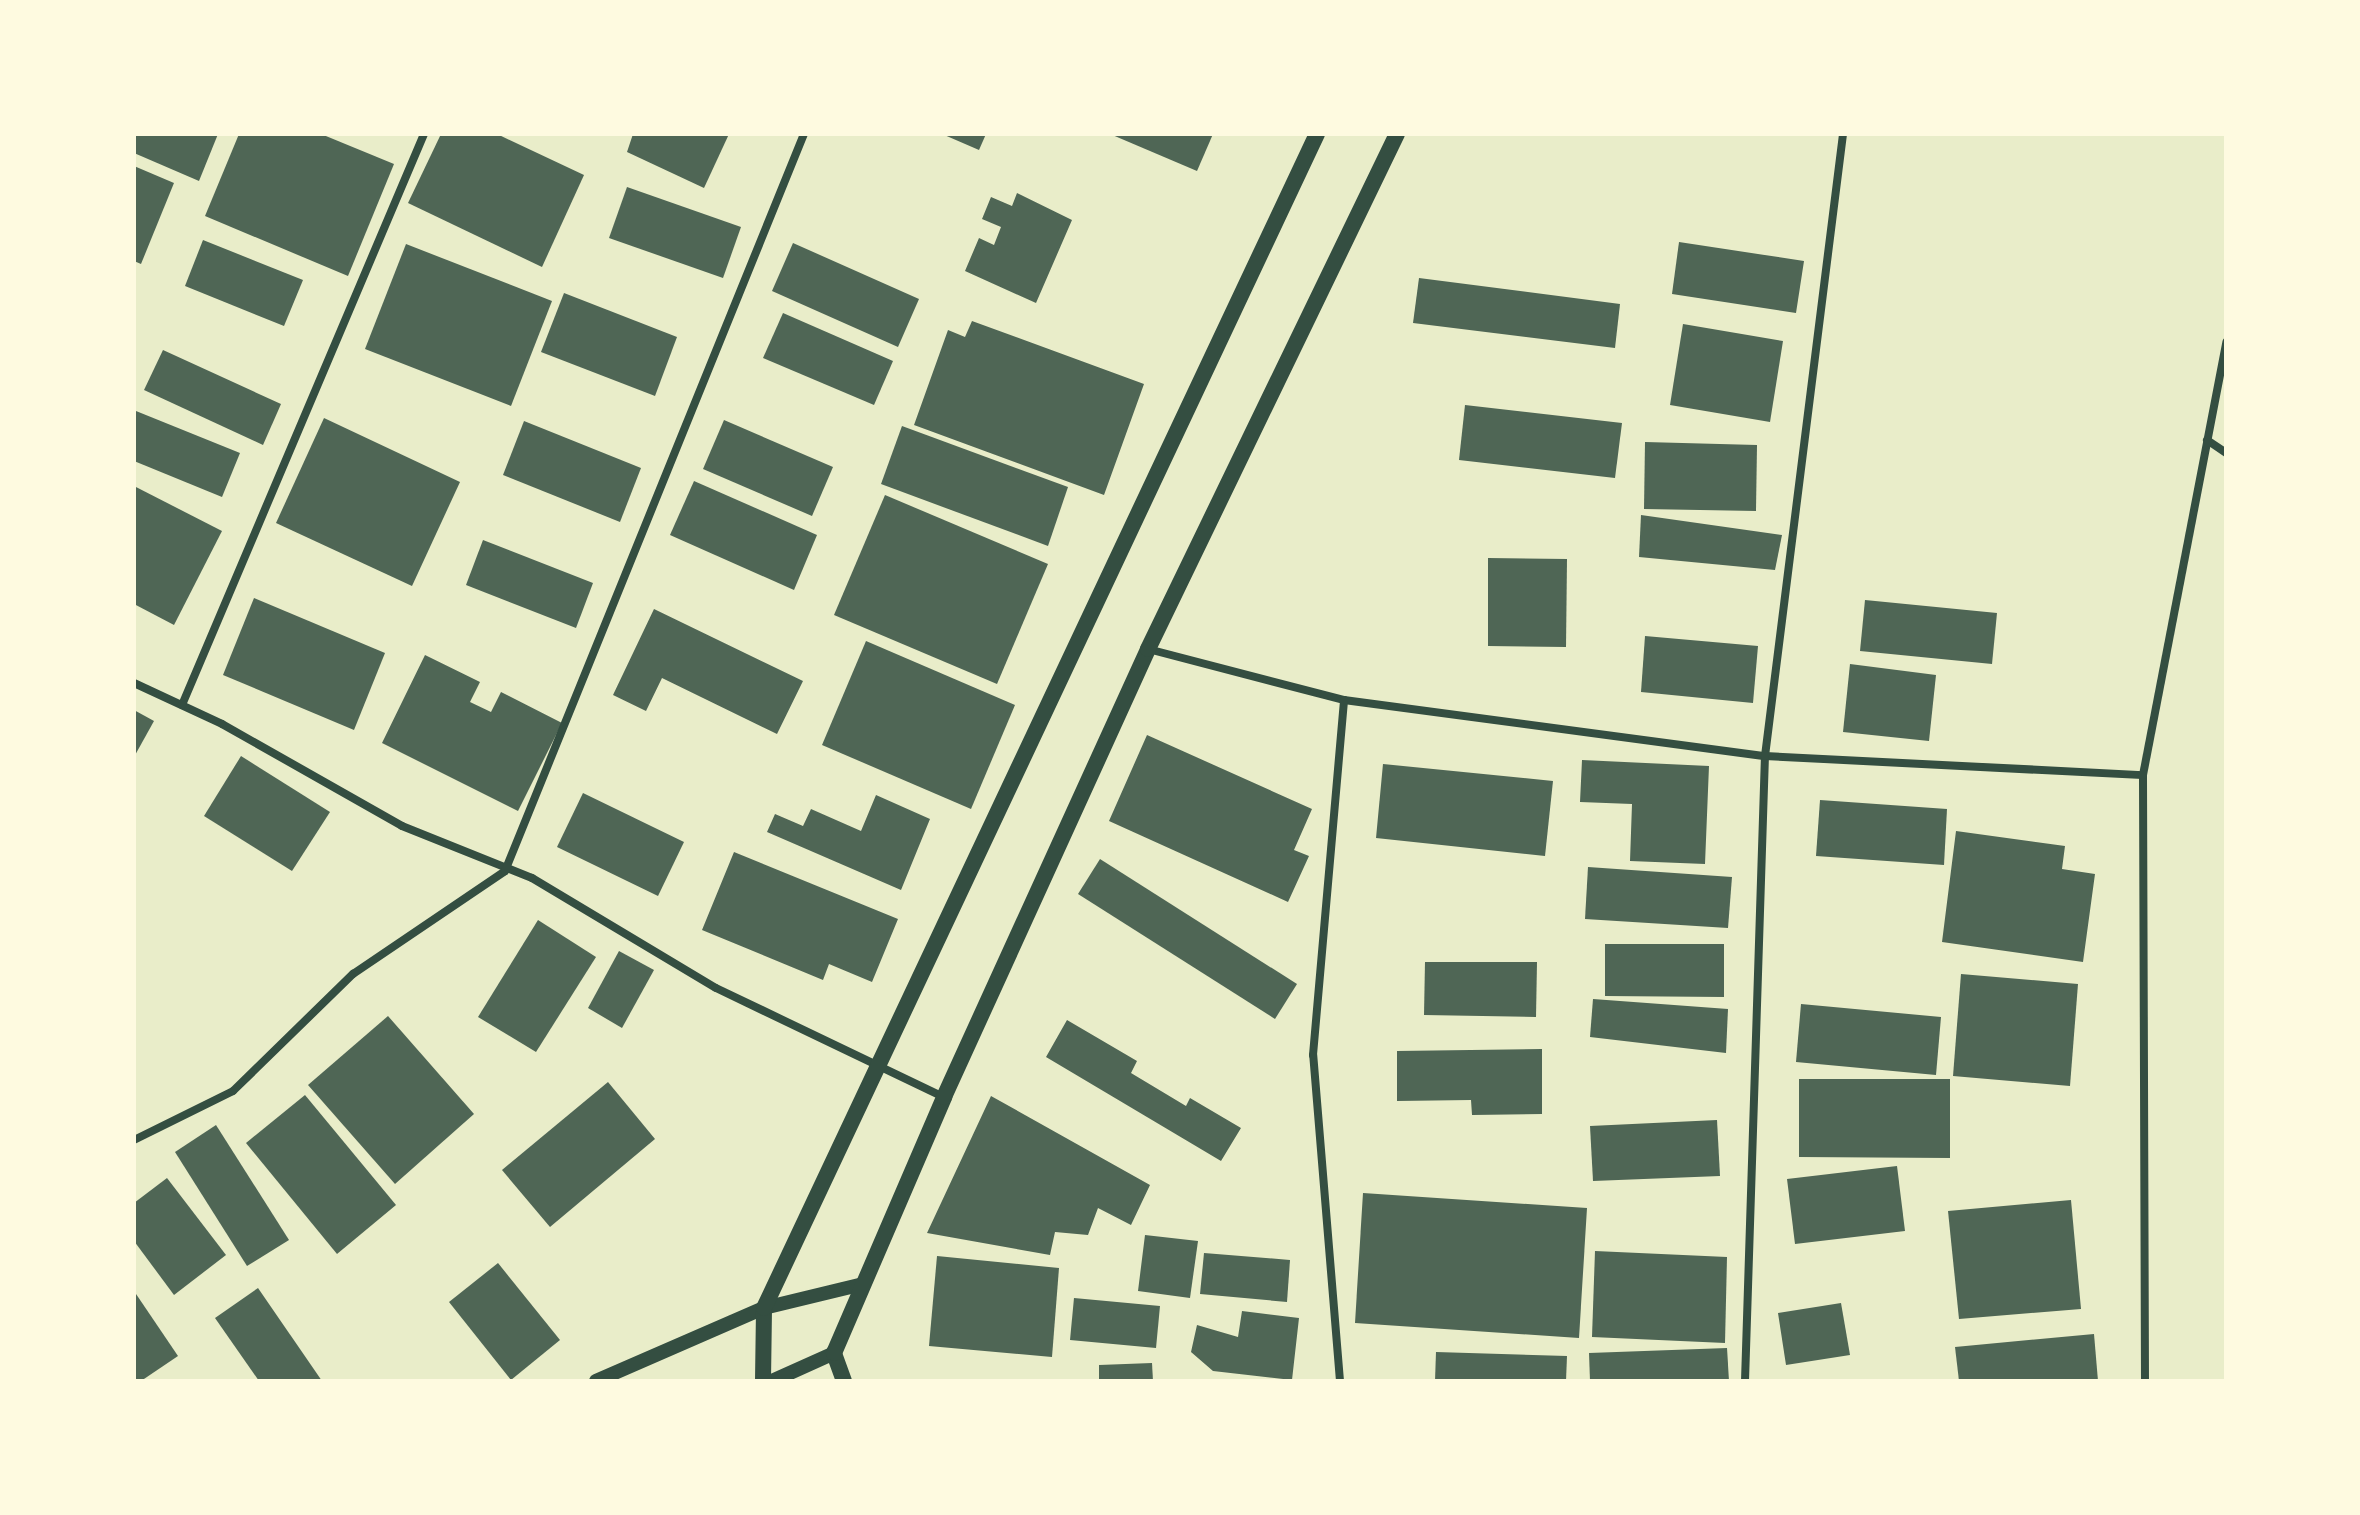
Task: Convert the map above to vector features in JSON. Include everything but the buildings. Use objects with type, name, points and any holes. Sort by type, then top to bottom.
[{"type":"main road","points":[[763,1381],[764,1308],[1317,134]]},
{"type":"main road","points":[[844,1381],[834,1353],[944,1097],[1148,649],[1397,134]]},
{"type":"street","points":[[182,705],[424,134]]},
{"type":"street","points":[[134,1140],[233,1091],[353,974],[505,871],[804,134]]},
{"type":"street","points":[[1745,1381],[1765,756],[1843,134]]},
{"type":"street","points":[[2145,1381],[2143,775],[2226,342]]},
{"type":"street","points":[[2207,440],[2226,453]]},
{"type":"street","points":[[1148,649],[1344,700],[1765,756],[2143,775]]},
{"type":"street","points":[[134,683],[182,705],[402,826],[505,871],[532,878],[716,988],[944,1097]]},
{"type":"street","points":[[1340,1381],[1313,1055],[1344,700]]},
{"type":"street","points":[[596,1381],[764,1308],[863,1284]]},
{"type":"street","points":[[772,1381],[834,1353]]}]
